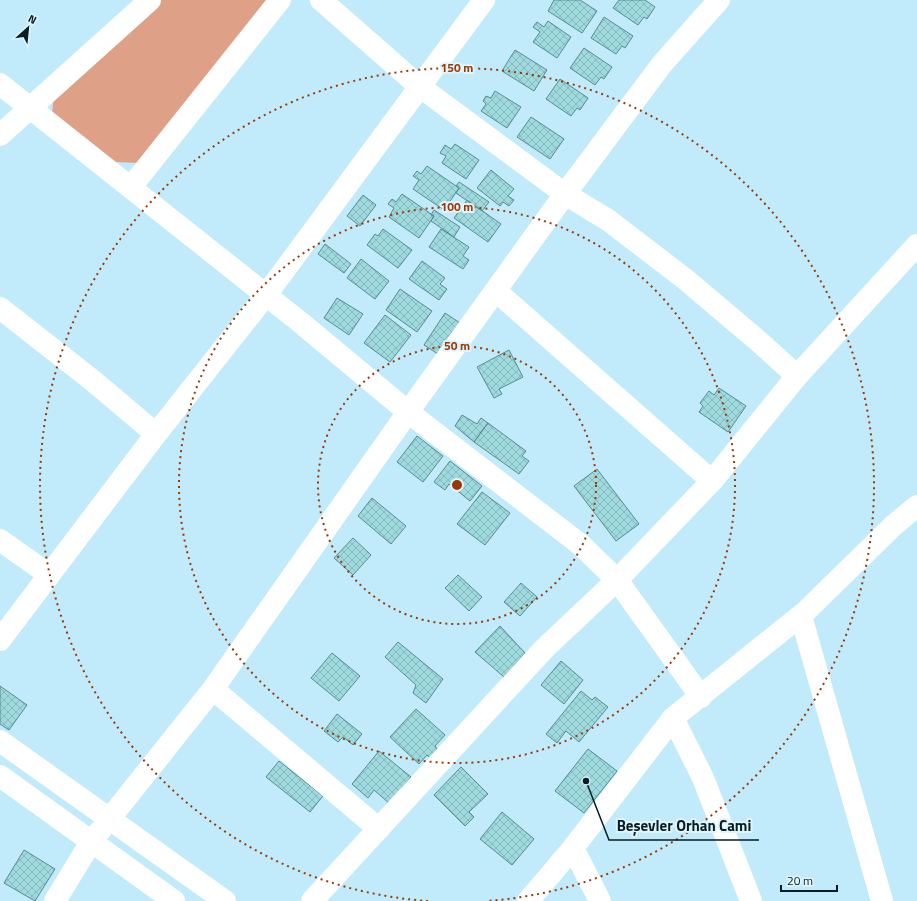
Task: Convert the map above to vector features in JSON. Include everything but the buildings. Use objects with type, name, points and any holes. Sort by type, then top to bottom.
[{"type":"street","points":[[0,135],[150,0]]},
{"type":"street","points":[[132,187],[280,0]]},
{"type":"street","points":[[321,0],[419,86],[565,194],[608,220],[685,279],[797,376]]},
{"type":"street","points":[[55,901],[91,842],[214,689],[408,412],[565,194],[662,64],[719,0]]},
{"type":"street","points":[[0,640],[48,574],[266,295],[419,86],[476,3]]},
{"type":"street","points":[[0,84],[132,187],[408,412],[581,545],[617,580],[701,697]]},
{"type":"street","points":[[312,901],[544,648],[617,580],[712,481],[797,376],[917,245]]},
{"type":"street","points":[[496,291],[712,481]]},
{"type":"street","points":[[0,308],[92,380],[156,434]]},
{"type":"street","points":[[528,901],[573,848],[674,718],[801,616],[894,525],[917,506]]},
{"type":"street","points":[[0,540],[48,574]]},
{"type":"street","points":[[801,616],[882,901]]},
{"type":"street","points":[[214,689],[379,829]]},
{"type":"street","points":[[674,718],[703,778],[751,901]]},
{"type":"street","points":[[0,741],[225,901]]},
{"type":"street","points":[[0,776],[174,901]]},
{"type":"street","points":[[573,848],[600,901]]},
{"type":"shaded area","points":[[159,0],[271,0],[139,163],[114,162],[52,113],[54,96]]},
{"type":"place","name":"Beşevler Orhan Cami","points":[[586,781]]}]
